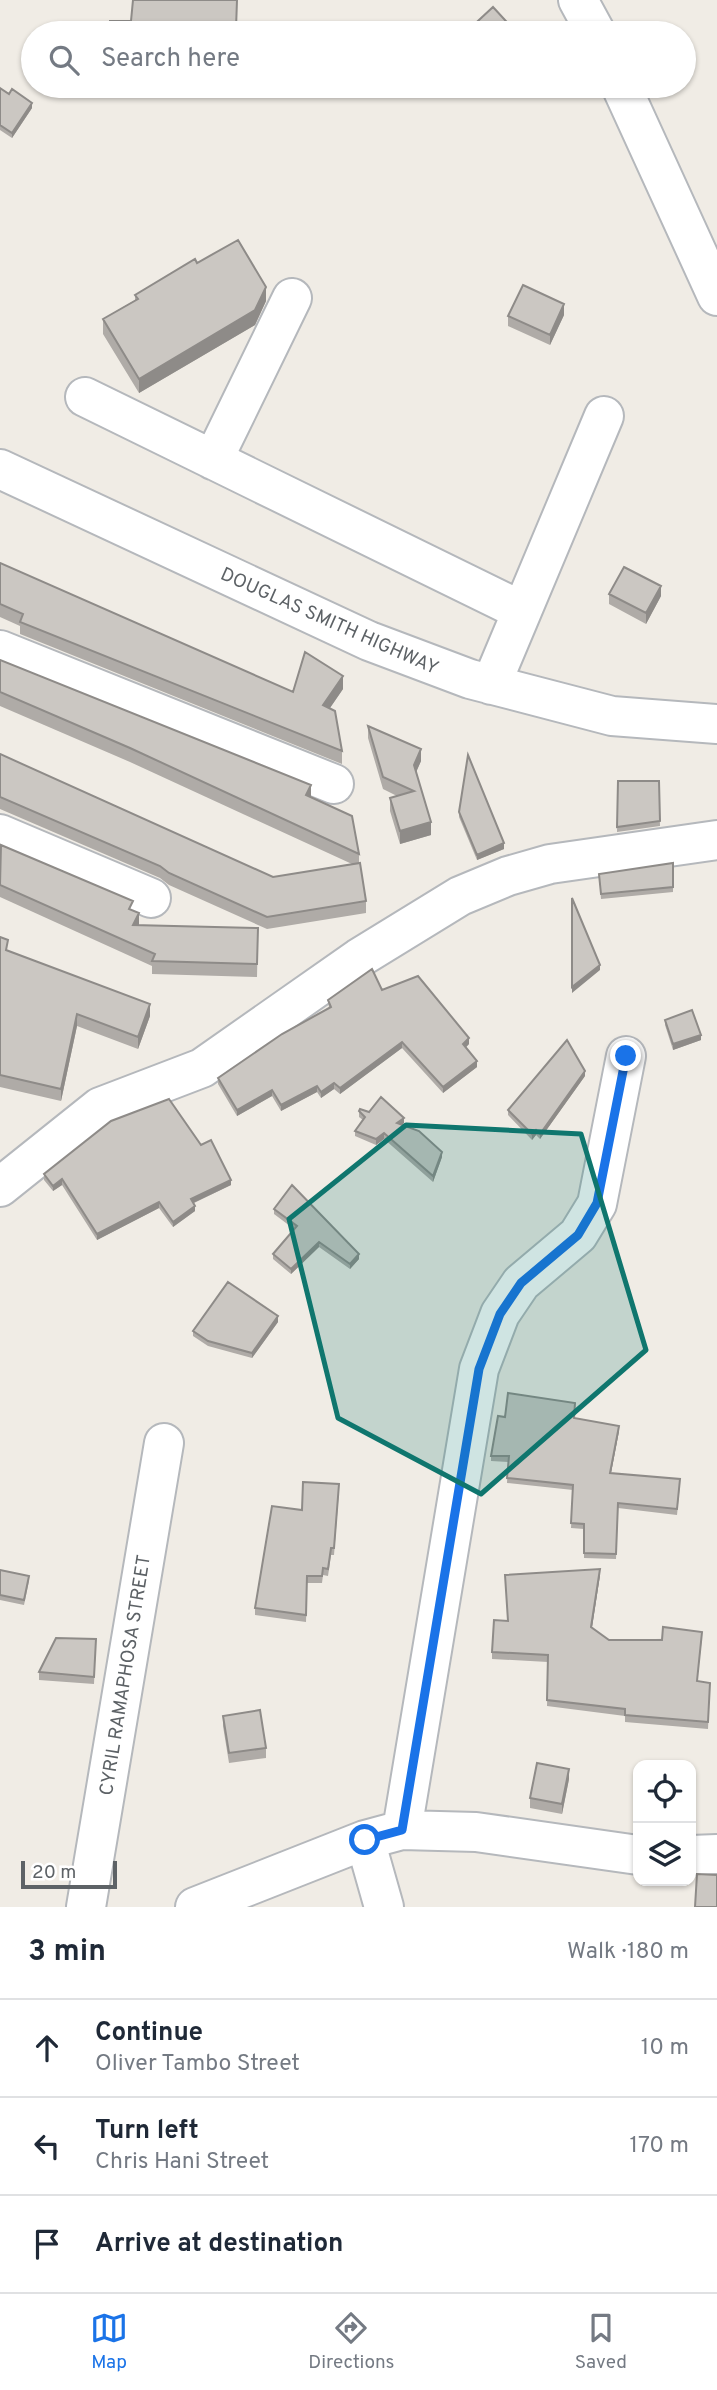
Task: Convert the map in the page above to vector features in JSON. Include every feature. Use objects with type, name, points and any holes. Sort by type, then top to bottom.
[{"type":"street","points":[[578,0],[589,21]]},
{"type":"street","points":[[626,98],[717,296]]},
{"type":"street","points":[[213,460],[292,298]]},
{"type":"street","points":[[85,397],[522,611]]},
{"type":"street","points":[[491,685],[604,416]]},
{"type":"street","name":"DOUGLAS SMITH HIGHWAY","points":[[0,469],[369,641],[491,685],[612,716],[717,724]]},
{"type":"street","points":[[0,650],[334,784]]},
{"type":"street","points":[[0,834],[151,898]]},
{"type":"street","points":[[0,1187],[100,1107],[202,1068],[348,966],[460,896],[508,876],[550,864],[717,840]]},
{"type":"street","points":[[402,1830],[479,1369],[500,1314],[521,1283],[578,1235],[597,1203],[626,1056]]},
{"type":"street","name":"CYRIL RAMAPHOSA STREET","points":[[86,1907],[164,1443]]},
{"type":"street","points":[[195,1907],[365,1840],[402,1830],[476,1832],[633,1854]]},
{"type":"street","points":[[365,1840],[383,1907]]},
{"type":"street","points":[[696,1856],[717,1854]]},
{"type":"highlighted area","points":[[406,1125],[581,1134],[646,1350],[481,1494],[338,1418],[289,1219]]},
{"type":"building","points":[[133,0],[237,0],[236,21],[131,21]]},
{"type":"building","points":[[493,7],[506,21],[478,21]]},
{"type":"building","points":[[0,88],[9,94],[12,89],[21,98],[32,103],[12,133],[0,125]]},
{"type":"building","points":[[238,240],[266,287],[255,310],[139,379],[103,319],[138,299],[135,295],[195,259],[197,263]]},
{"type":"building","points":[[523,285],[564,304],[550,335],[508,316]]},
{"type":"building","points":[[0,563],[293,692],[305,652],[343,676],[323,705],[335,711],[342,751],[20,622],[23,614],[0,604]]},
{"type":"building","points":[[624,567],[661,586],[646,613],[609,594]]},
{"type":"building","points":[[0,660],[311,785],[306,795],[352,816],[359,854],[130,748],[0,692]]},
{"type":"building","points":[[368,726],[421,749],[414,765],[431,822],[400,831],[390,798],[414,791],[383,777]]},
{"type":"building","points":[[0,754],[273,877],[360,863],[366,901],[267,917],[169,873],[160,866],[0,797]]},
{"type":"building","points":[[468,755],[504,843],[477,855],[459,812]]},
{"type":"building","points":[[618,781],[659,781],[660,821],[617,827]]},
{"type":"building","points":[[1,845],[133,901],[129,909],[139,913],[133,925],[258,928],[257,964],[152,961],[155,954],[0,885]]},
{"type":"building","points":[[673,863],[673,887],[601,894],[599,874]]},
{"type":"building","points":[[572,898],[600,965],[572,987]]},
{"type":"building","points":[[0,937],[8,940],[6,950],[150,1004],[138,1037],[77,1014],[61,1089],[0,1075]]},
{"type":"building","points":[[372,969],[382,990],[418,976],[469,1038],[463,1044],[477,1061],[443,1087],[402,1042],[340,1088],[334,1083],[321,1092],[317,1086],[281,1105],[272,1090],[237,1110],[218,1078],[282,1034],[331,1007],[328,1000]]},
{"type":"building","points":[[692,1010],[701,1035],[673,1044],[665,1020]]},
{"type":"building","points":[[567,1040],[585,1071],[540,1134],[536,1130],[532,1134],[508,1110]]},
{"type":"building","points":[[381,1097],[404,1118],[397,1123],[419,1131],[442,1152],[433,1176],[384,1133],[376,1139],[355,1131],[365,1117],[360,1109],[369,1112]]},
{"type":"building","points":[[169,1099],[201,1145],[211,1140],[231,1180],[191,1199],[195,1206],[173,1222],[159,1202],[97,1234],[62,1179],[53,1186],[44,1174],[111,1121]]},
{"type":"building","points":[[292,1185],[359,1254],[350,1264],[319,1242],[291,1269],[273,1254],[297,1226],[274,1209]]},
{"type":"building","points":[[228,1282],[278,1316],[252,1353],[208,1341],[193,1331]]},
{"type":"building","points":[[508,1393],[575,1403],[574,1418],[619,1426],[610,1473],[680,1479],[677,1509],[618,1503],[616,1554],[584,1553],[584,1524],[571,1523],[573,1485],[507,1478],[509,1456],[491,1456],[498,1416],[505,1417]]},
{"type":"building","points":[[303,1482],[339,1484],[334,1548],[331,1548],[328,1569],[323,1568],[322,1576],[307,1576],[306,1615],[255,1608],[272,1506],[302,1510]]},
{"type":"building","points":[[600,1569],[591,1627],[609,1640],[662,1640],[663,1627],[702,1632],[697,1681],[710,1683],[708,1722],[625,1715],[625,1709],[547,1700],[548,1655],[492,1652],[494,1620],[508,1621],[505,1575]]},
{"type":"building","points":[[0,1570],[29,1576],[24,1600],[0,1595]]},
{"type":"building","points":[[56,1638],[96,1639],[94,1677],[39,1672]]},
{"type":"building","points":[[260,1710],[266,1748],[229,1753],[223,1716]]},
{"type":"building","points":[[537,1763],[569,1769],[562,1804],[530,1798]]},
{"type":"building","points":[[697,1874],[717,1875],[717,1907],[695,1907]]},
{"type":"route","points":[[365,1840],[402,1830],[479,1369],[500,1314],[521,1283],[554,1258],[578,1235],[597,1203],[626,1056]]}]
